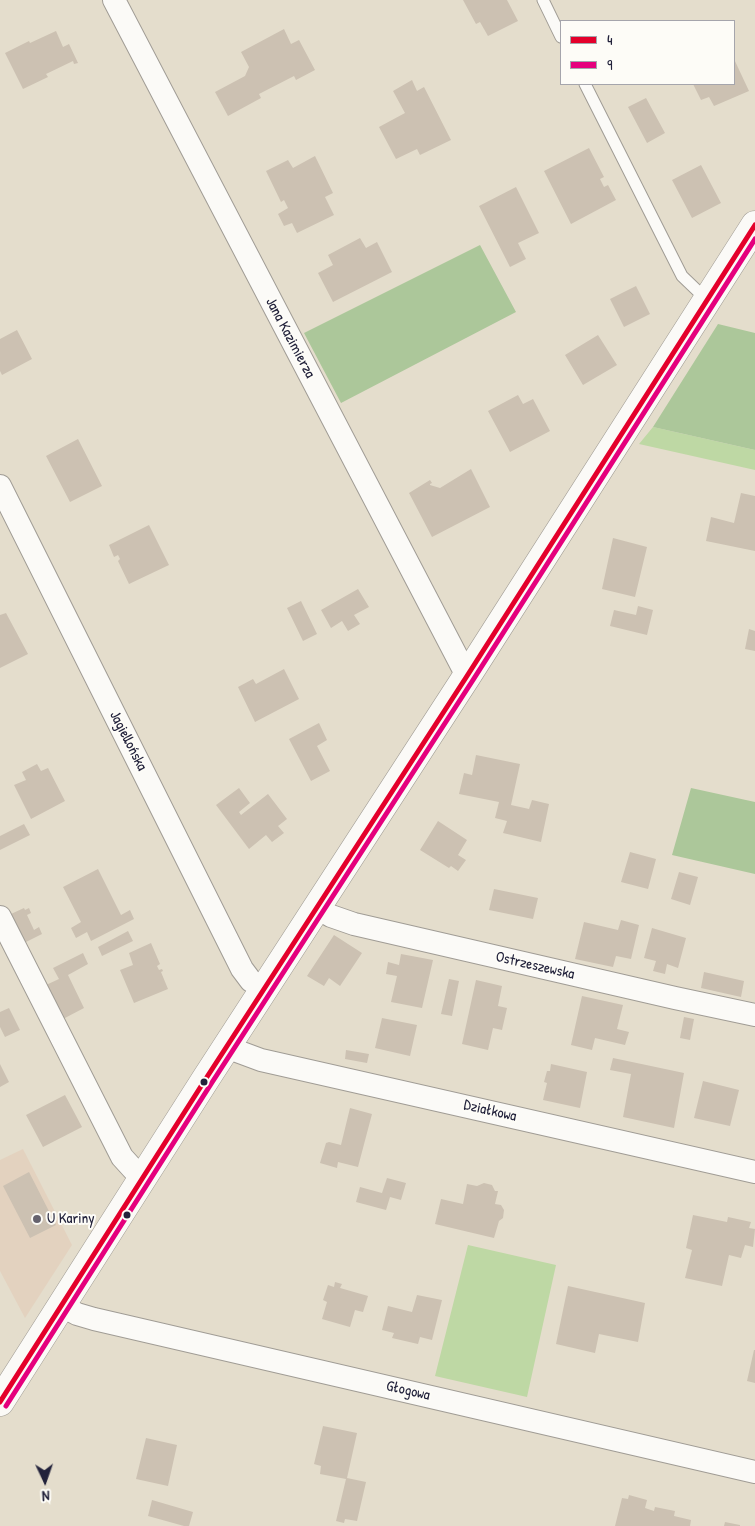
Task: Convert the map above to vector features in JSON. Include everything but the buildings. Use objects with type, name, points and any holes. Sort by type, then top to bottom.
[{"type":"street","name":"Jana Kazimierza","points":[[114,0],[467,676]]},
{"type":"street","points":[[0,1402],[755,225]]},
{"type":"street","name":"Jagiellońska","points":[[0,486],[242,969],[251,981],[265,988]]},
{"type":"street","name":"Ostrzeszewska","points":[[317,908],[331,916],[354,924],[755,1015]]},
{"type":"street","points":[[0,917],[122,1157],[142,1179]]},
{"type":"street","name":"Działkowa","points":[[226,1047],[261,1060],[755,1172]]},
{"type":"street","name":"Głogowa","points":[[62,1306],[77,1314],[94,1319],[755,1472]]},
{"type":"lane","points":[[542,0],[560,35]]},
{"type":"lane","points":[[586,85],[682,276],[707,300]]},
{"type":"shaded area","points":[[23,1149],[72,1245],[25,1318],[0,1271],[0,1160]]},
{"type":"green space","points":[[480,245],[516,312],[341,403],[304,333]]},
{"type":"green space","points":[[718,324],[755,333],[755,450],[653,427]]},
{"type":"green space","points":[[653,427],[755,450],[755,470],[639,444]]},
{"type":"green space","points":[[691,788],[755,802],[755,874],[672,855]]},
{"type":"green space","points":[[468,1245],[556,1265],[527,1397],[435,1376]]},
{"type":"transit line","name":"4","points":[[0,1402],[755,225]]},
{"type":"transit line","name":"9","points":[[6,1406],[755,239]]},
{"type":"place","name":"U Kariny","points":[[37,1219]]}]
